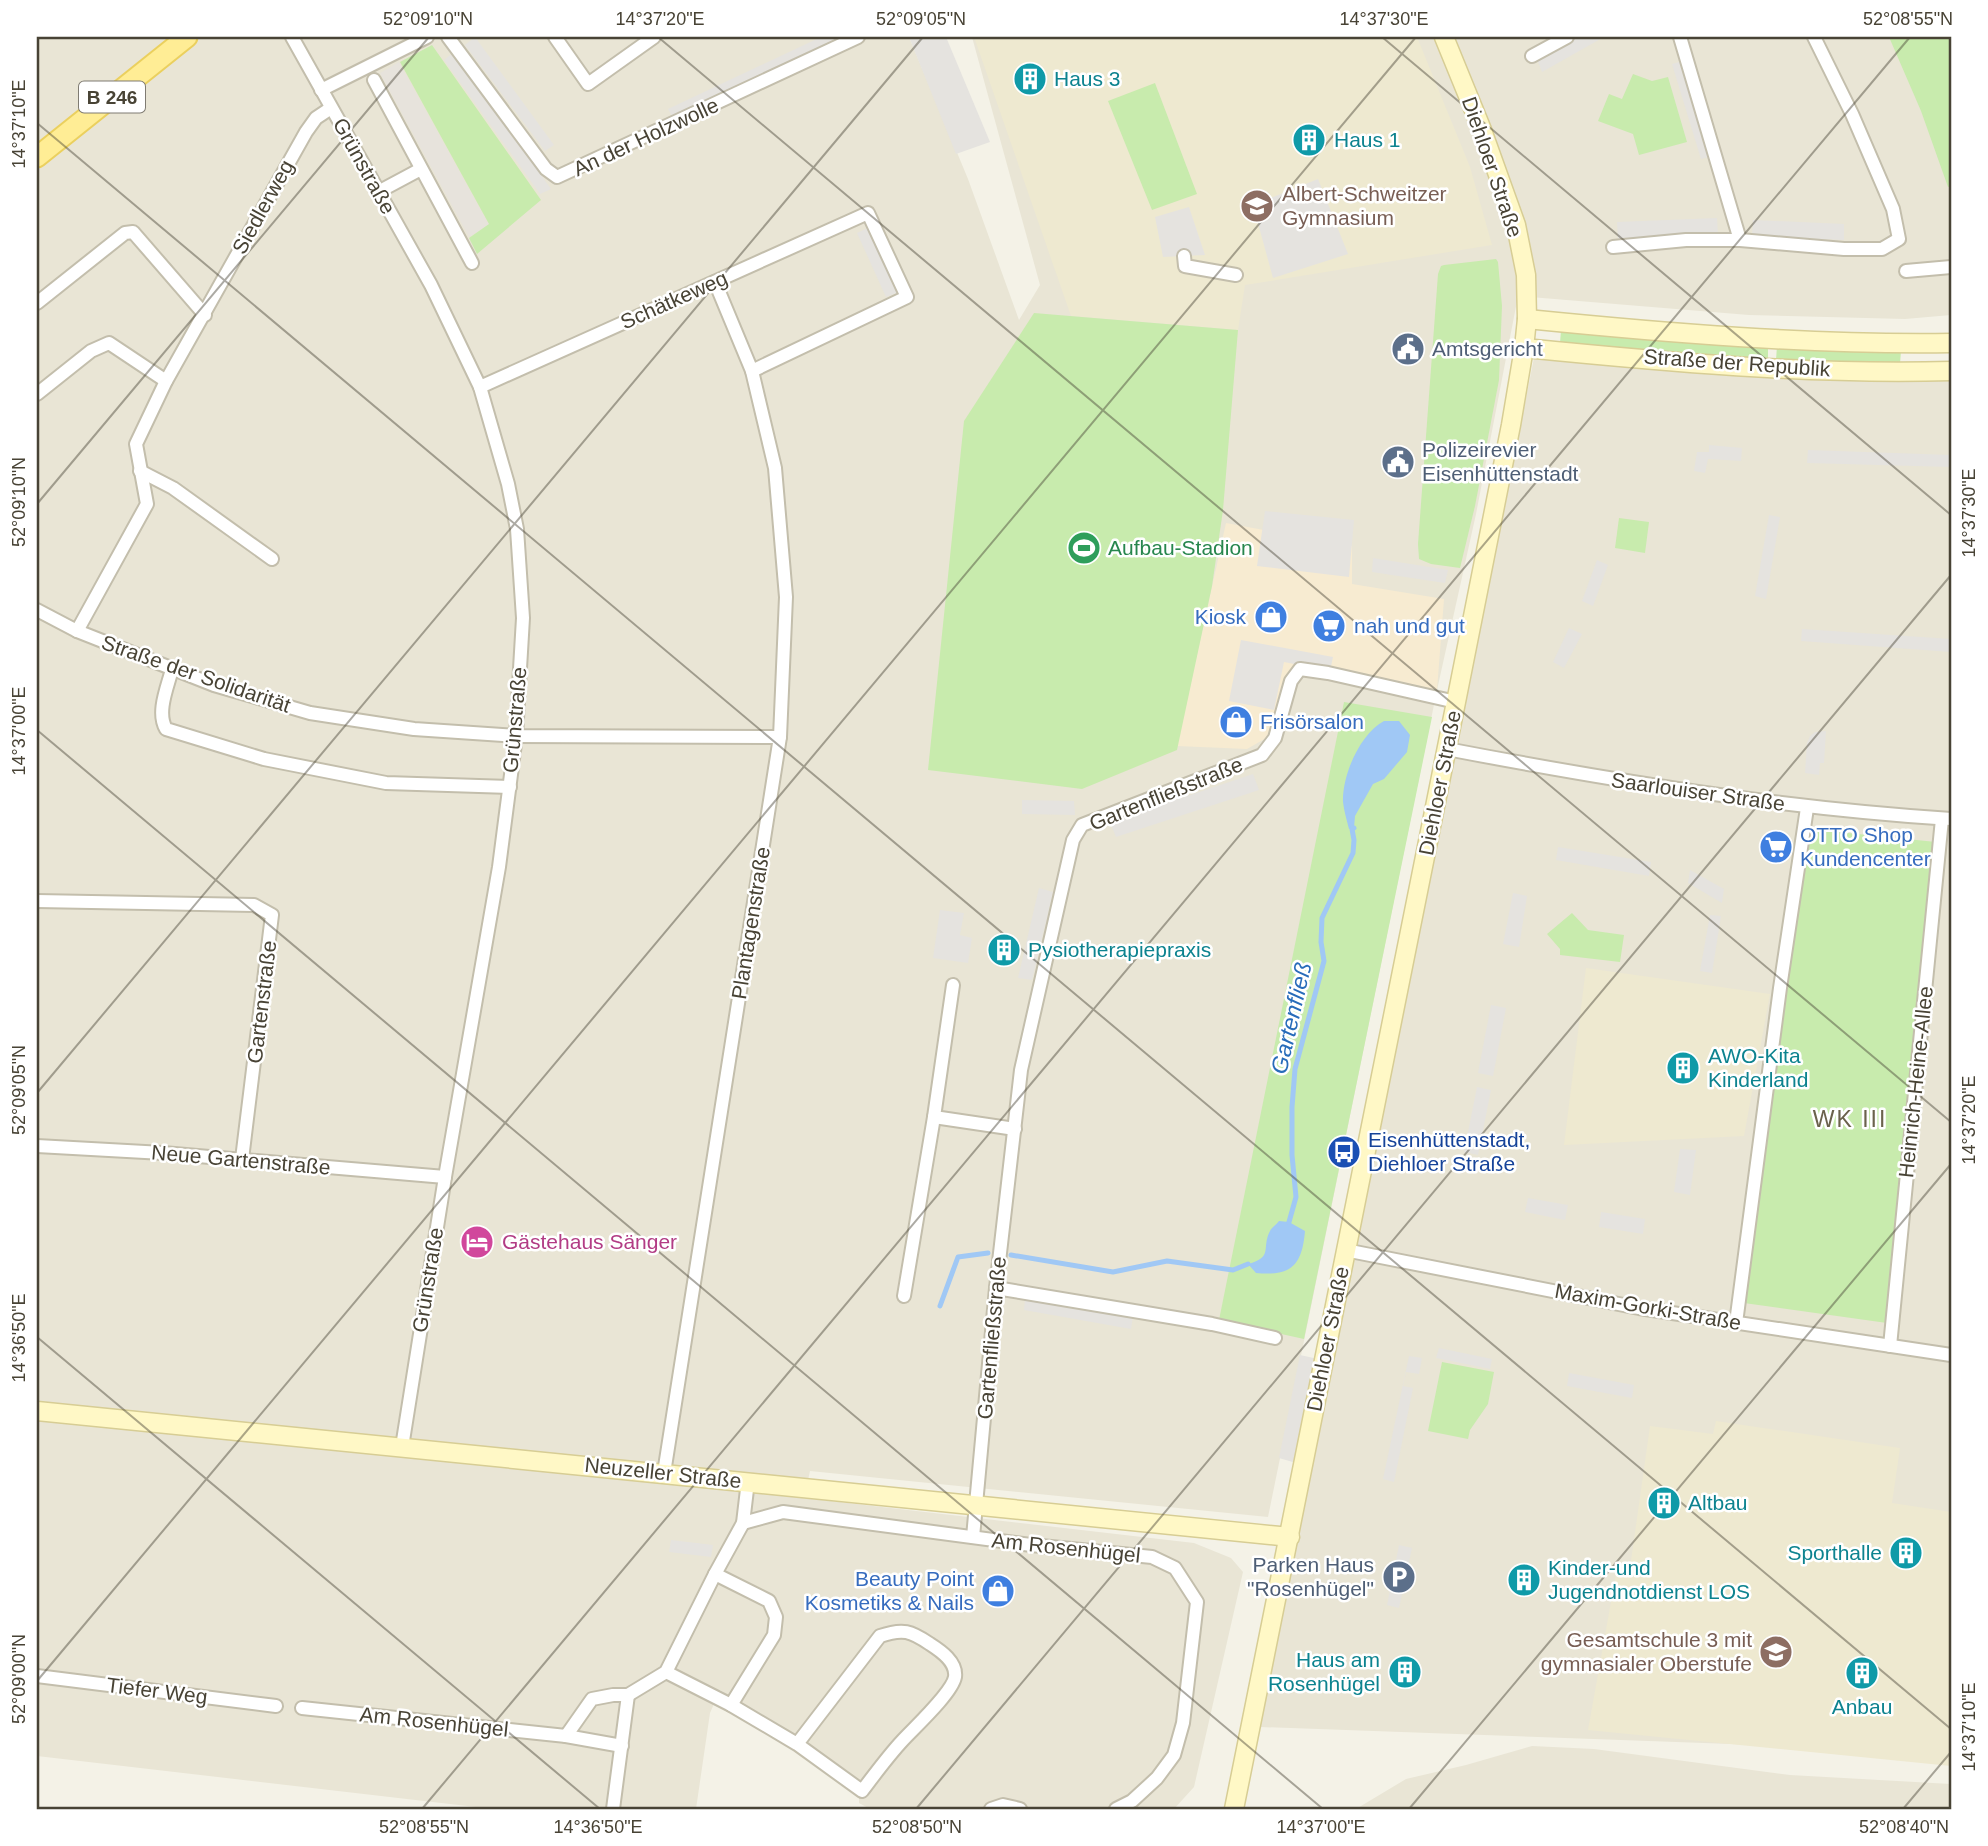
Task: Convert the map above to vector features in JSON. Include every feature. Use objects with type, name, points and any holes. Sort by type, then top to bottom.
[{"type":"main road","name":"B 246","points":[[37,158],[187,37]]},
{"type":"street","name":"Grünstraße","points":[[292,37],[431,285],[480,387],[508,484],[517,528],[523,618],[510,787],[402,1447]]},
{"type":"street","points":[[321,90],[427,37]]},
{"type":"street","name":"An der Holzwolle","points":[[448,37],[546,169],[557,177],[858,37]]},
{"type":"street","points":[[555,37],[588,84],[654,37]]},
{"type":"street","name":"Diehloer Straße","points":[[1234,1809],[1447,749],[1524,348],[1527,318],[1526,275],[1516,225],[1482,130],[1444,37]]},
{"type":"street","points":[[1532,56],[1567,37]]},
{"type":"street","points":[[1680,37],[1740,240]]},
{"type":"street","points":[[1613,247],[1686,240],[1740,240],[1844,249],[1882,249],[1899,239],[1893,209],[1852,114],[1814,37]]},
{"type":"street","points":[[374,80],[472,263]]},
{"type":"street","name":"Siedlerweg","points":[[77,631],[147,504],[136,444],[166,381],[306,132],[316,118],[331,108]]},
{"type":"street","points":[[378,192],[421,169]]},
{"type":"street","name":"Schätkeweg","points":[[480,387],[868,213],[907,297],[752,371]]},
{"type":"street","points":[[37,303],[125,233],[133,232],[205,314]]},
{"type":"street","points":[[1184,256],[1185,266],[1236,275]]},
{"type":"street","points":[[1906,271],[1951,267]]},
{"type":"street","name":"Plantagenstraße","points":[[664,1473],[780,737],[786,597],[775,468],[752,371],[715,282]]},
{"type":"street","name":"Straße der Republik","points":[[1527,318],[1766,338],[1951,342]]},
{"type":"street","points":[[37,394],[91,351],[109,343],[166,381]]},
{"type":"street","name":"Straße der Republik","points":[[1524,348],[1771,368],[1951,371]]},
{"type":"street","points":[[140,471],[173,488],[272,559]]},
{"type":"street","name":"Straße der Solidarität","points":[[37,610],[77,631],[214,685],[310,713],[414,729],[516,736],[780,737]]},
{"type":"street","points":[[172,668],[161,712],[166,729],[264,759],[386,783],[510,787]]},
{"type":"street","name":"Gartenfließstraße","points":[[976,1506],[996,1289],[1024,1058],[1073,840],[1082,825],[1262,755],[1275,738],[1291,681],[1300,669],[1456,702]]},
{"type":"street","name":"Saarlouiser Straße","points":[[1447,749],[1623,782],[1807,808],[1947,819]]},
{"type":"street","points":[[1736,1323],[1780,988],[1807,808]]},
{"type":"street","name":"Heinrich-Heine-Allee","points":[[1890,1346],[1947,819]]},
{"type":"street","name":"Gartenstraße","points":[[37,901],[254,905],[272,915],[242,1159]]},
{"type":"street","points":[[904,1296],[953,985]]},
{"type":"street","points":[[934,1117],[1015,1129]]},
{"type":"street","name":"Neue Gartenstraße","points":[[37,1146],[242,1159],[445,1177]]},
{"type":"street","name":"Maxim-Gorki-Straße","points":[[1345,1250],[1639,1308],[1951,1356]]},
{"type":"street","points":[[996,1289],[1212,1324],[1275,1338]]},
{"type":"street","name":"Neuzeller Straße","points":[[37,1411],[1290,1537]]},
{"type":"street","points":[[566,1736],[592,1699],[628,1695],[666,1672],[743,1523],[748,1482]]},
{"type":"street","name":"Am Rosenhügel","points":[[973,1537],[976,1506]]},
{"type":"street","name":"Am Rosenhügel","points":[[743,1523],[783,1512],[1152,1557],[1175,1568],[1197,1602],[1183,1723],[1174,1755],[1157,1778],[1132,1801],[1116,1809]]},
{"type":"street","points":[[715,1574],[768,1601],[776,1617],[774,1635],[731,1705]]},
{"type":"street","points":[[666,1672],[731,1705],[797,1744],[862,1791],[949,1689],[955,1677],[953,1664],[940,1650],[912,1632],[892,1632],[880,1636],[797,1744]]},
{"type":"street","name":"Tiefer Weg","points":[[37,1676],[276,1706]]},
{"type":"street","points":[[613,1809],[628,1695]]},
{"type":"street","name":"Am Rosenhügel","points":[[302,1708],[566,1736],[622,1746]]},
{"type":"street","points":[[991,1809],[1003,1805],[1020,1809]]},
{"type":"shaded area","points":[[37,37],[909,37],[968,179],[1019,320],[1040,285],[972,37],[1951,37],[1951,315],[1905,319],[1749,315],[1518,296],[1476,514],[1437,690],[1268,1517],[810,1471],[804,1498],[1194,1543],[1231,1558],[1243,1572],[1194,1787],[1174,1809],[870,1809],[859,1803],[859,1783],[856,1778],[720,1690],[710,1713],[696,1809],[493,1809],[37,1756]]},
{"type":"shaded area","points":[[475,37],[554,145],[545,151],[465,45]]},
{"type":"shaded area","points":[[821,37],[844,37],[673,118],[668,109]]},
{"type":"shaded area","points":[[909,37],[946,37],[990,142],[956,154]]},
{"type":"shaded area","name":"Albert-Schweitzer Gymnasium","points":[[974,37],[1417,37],[1470,167],[1492,245],[1245,285],[1238,330],[1071,316]]},
{"type":"shaded area","points":[[1575,37],[1604,37],[1542,72],[1537,59]]},
{"type":"shaded area","points":[[454,52],[551,189],[540,194],[444,60]]},
{"type":"shaded area","points":[[1683,61],[1712,156],[1701,159],[1672,64]]},
{"type":"shaded area","points":[[399,62],[489,225],[469,237],[380,73]]},
{"type":"shaded area","points":[[1318,179],[1348,254],[1273,278],[1253,205]]},
{"type":"shaded area","points":[[1189,207],[1205,255],[1163,257],[1155,217]]},
{"type":"shaded area","points":[[1717,218],[1718,235],[1618,239],[1617,222]]},
{"type":"shaded area","points":[[1753,220],[1844,224],[1844,240],[1752,236]]},
{"type":"shaded area","points":[[874,225],[904,290],[886,297],[857,233]]},
{"type":"shaded area","name":"WK III","points":[[1534,358],[1899,382],[1951,380],[1951,1752],[1260,1727]]},
{"type":"shaded area","points":[[1709,445],[1742,448],[1741,461],[1708,459],[1705,473],[1694,471],[1697,452],[1709,452]]},
{"type":"shaded area","points":[[1808,450],[1951,455],[1951,467],[1807,463]]},
{"type":"shaded area","points":[[1265,511],[1354,520],[1349,577],[1257,566]]},
{"type":"shaded area","points":[[1769,515],[1780,517],[1766,599],[1755,596]]},
{"type":"shaded area","points":[[1226,523],[1352,546],[1352,584],[1444,599],[1437,690],[1312,663],[1285,678],[1268,737],[1247,749],[1177,746]]},
{"type":"shaded area","points":[[1373,558],[1448,570],[1445,583],[1372,572]]},
{"type":"shaded area","points":[[1597,560],[1608,565],[1593,606],[1582,601]]},
{"type":"shaded area","points":[[1569,628],[1582,634],[1564,668],[1553,662]]},
{"type":"shaded area","points":[[1802,629],[1951,639],[1951,652],[1801,641]]},
{"type":"shaded area","points":[[1241,640],[1333,657],[1330,671],[1284,662],[1274,710],[1229,701]]},
{"type":"shaded area","points":[[1826,731],[1824,763],[1820,763],[1819,775],[1805,773],[1810,736],[1815,732]]},
{"type":"shaded area","points":[[1253,774],[1259,790],[1116,837],[1110,822]]},
{"type":"shaded area","points":[[1022,800],[1074,801],[1075,815],[1022,814]]},
{"type":"shaded area","points":[[1558,847],[1651,862],[1649,876],[1556,860]]},
{"type":"shaded area","points":[[1690,870],[1724,889],[1722,903],[1688,883]]},
{"type":"shaded area","points":[[1039,888],[1053,892],[1032,980],[1018,978]]},
{"type":"shaded area","points":[[1513,893],[1527,896],[1519,947],[1503,944]]},
{"type":"shaded area","points":[[940,910],[964,913],[960,935],[972,938],[968,963],[933,958]]},
{"type":"shaded area","points":[[1710,915],[1721,916],[1712,973],[1700,971]]},
{"type":"shaded area","points":[[1586,968],[1770,994],[1744,1136],[1564,1145]]},
{"type":"shaded area","points":[[1491,1005],[1506,1008],[1493,1076],[1478,1073]]},
{"type":"shaded area","points":[[1477,1087],[1491,1090],[1478,1155],[1464,1152]]},
{"type":"shaded area","points":[[1680,1149],[1696,1150],[1690,1195],[1674,1192]]},
{"type":"shaded area","points":[[1528,1198],[1568,1205],[1565,1220],[1525,1212]]},
{"type":"shaded area","points":[[1601,1212],[1645,1219],[1643,1234],[1599,1227]]},
{"type":"shaded area","points":[[1025,1299],[1133,1316],[1131,1329],[1024,1310]]},
{"type":"shaded area","points":[[1439,1348],[1492,1359],[1490,1369],[1436,1358]]},
{"type":"shaded area","points":[[1300,1355],[1318,1359],[1296,1463],[1279,1458]]},
{"type":"shaded area","points":[[1409,1356],[1422,1358],[1419,1374],[1406,1372],[1403,1386],[1413,1388],[1394,1482],[1383,1479]]},
{"type":"shaded area","points":[[1569,1373],[1634,1385],[1632,1398],[1567,1386]]},
{"type":"shaded area","name":"Gesamtschule 3 mit gymnasialer Oberstufe","points":[[1716,1421],[1900,1448],[1892,1503],[1951,1512],[1951,1766],[1588,1730],[1616,1574],[1622,1569],[1630,1568],[1650,1426],[1713,1434]]},
{"type":"shaded area","points":[[671,1540],[713,1545],[711,1557],[669,1552]]},
{"type":"shaded area","name":"Parken Haus \"Rosenhügel\"","points":[[1399,1545],[1412,1548],[1399,1608],[1387,1605]]},
{"type":"shaded area","points":[[1532,1746],[1594,1749],[1790,1775],[1951,1784],[1951,1809],[1356,1809],[1406,1779]]},
{"type":"green space","points":[[1889,37],[1951,37],[1951,186],[1948,187],[1921,111]]},
{"type":"green space","points":[[432,45],[541,200],[477,254],[469,238],[489,224],[400,62]]},
{"type":"green space","points":[[1633,74],[1652,81],[1668,77],[1687,142],[1639,155],[1633,134],[1598,121],[1609,94],[1622,99]]},
{"type":"green space","points":[[1155,83],[1197,194],[1152,210],[1108,101]]},
{"type":"green space","points":[[1496,259],[1502,306],[1499,380],[1475,506],[1460,568],[1431,564],[1419,559],[1418,544],[1438,274],[1444,265]]},
{"type":"green space","name":"Aufbau-Stadion","points":[[1034,313],[1238,330],[1223,510],[1212,586],[1177,750],[1082,789],[928,770],[964,421]]},
{"type":"green space","points":[[1561,330],[1768,346],[1768,359],[1560,343]]},
{"type":"green space","points":[[1777,346],[1901,351],[1900,364],[1776,360]]},
{"type":"green space","points":[[1619,518],[1649,522],[1645,553],[1615,548]]},
{"type":"green space","points":[[1344,702],[1432,717],[1304,1339],[1219,1320]]},
{"type":"green space","points":[[1809,829],[1936,842],[1887,1323],[1744,1303]]},
{"type":"green space","points":[[1572,913],[1588,930],[1624,935],[1620,962],[1560,955],[1560,949],[1547,934]]},
{"type":"green space","points":[[1442,1362],[1494,1372],[1488,1404],[1470,1430],[1468,1439],[1428,1431]]},
{"type":"water","points":[[1384,721],[1399,721],[1410,735],[1407,752],[1384,779],[1373,784],[1355,816],[1354,828],[1349,829],[1343,791],[1349,768],[1367,735]]},
{"type":"water","points":[[1279,1221],[1289,1222],[1305,1231],[1301,1253],[1286,1271],[1256,1273],[1248,1264],[1264,1255],[1270,1231]]},
{"type":"waterway","name":"Gartenfließ","points":[[1289,1222],[1296,1197],[1292,1155],[1295,1069],[1324,961],[1321,942],[1322,918],[1353,853],[1354,828]]},
{"type":"waterway","name":"Gartenfließ","points":[[940,1306],[958,1257],[988,1253]]},
{"type":"waterway","name":"Gartenfließ","points":[[1011,1255],[1113,1272],[1167,1261],[1233,1270],[1248,1264]]},
{"type":"place","name":"Haus 3","points":[[1030,79]]},
{"type":"place","name":"Haus 1","points":[[1309,140]]},
{"type":"place","name":"Albert-Schweitzer Gymnasium","points":[[1257,206]]},
{"type":"place","name":"Amtsgericht","points":[[1408,349]]},
{"type":"place","name":"Polizeirevier Eisenhüttenstadt","points":[[1398,462]]},
{"type":"place","name":"Aufbau-Stadion","points":[[1084,548]]},
{"type":"place","name":"Kiosk","points":[[1271,617]]},
{"type":"place","name":"nah und gut","points":[[1329,626]]},
{"type":"place","name":"Frisörsalon","points":[[1236,722]]},
{"type":"place","name":"OTTO Shop Kundencenter","points":[[1776,847]]},
{"type":"place","name":"Pysiotherapiepraxis","points":[[1004,950]]},
{"type":"place","name":"AWO-Kita Kinderland","points":[[1683,1068]]},
{"type":"place","name":"Eisenhüttenstadt, Diehloer Straße","points":[[1344,1152]]},
{"type":"place","name":"Gästehaus Sänger","points":[[477,1242]]},
{"type":"place","name":"Altbau","points":[[1664,1503]]},
{"type":"place","name":"Sporthalle","points":[[1906,1553]]},
{"type":"place","name":"Parken Haus \"Rosenhügel\"","points":[[1399,1577]]},
{"type":"place","name":"Kinder-und Jugendnotdienst LOS","points":[[1524,1580]]},
{"type":"place","name":"Beauty Point Kosmetiks & Nails","points":[[998,1591]]},
{"type":"place","name":"Gesamtschule 3 mit gymnasialer Oberstufe","points":[[1776,1652]]},
{"type":"place","name":"Haus am Rosenhügel","points":[[1405,1672]]},
{"type":"place","name":"Anbau","points":[[1862,1673]]},
{"type":"district","name":"WK III","points":[[1850,1119]]}]
